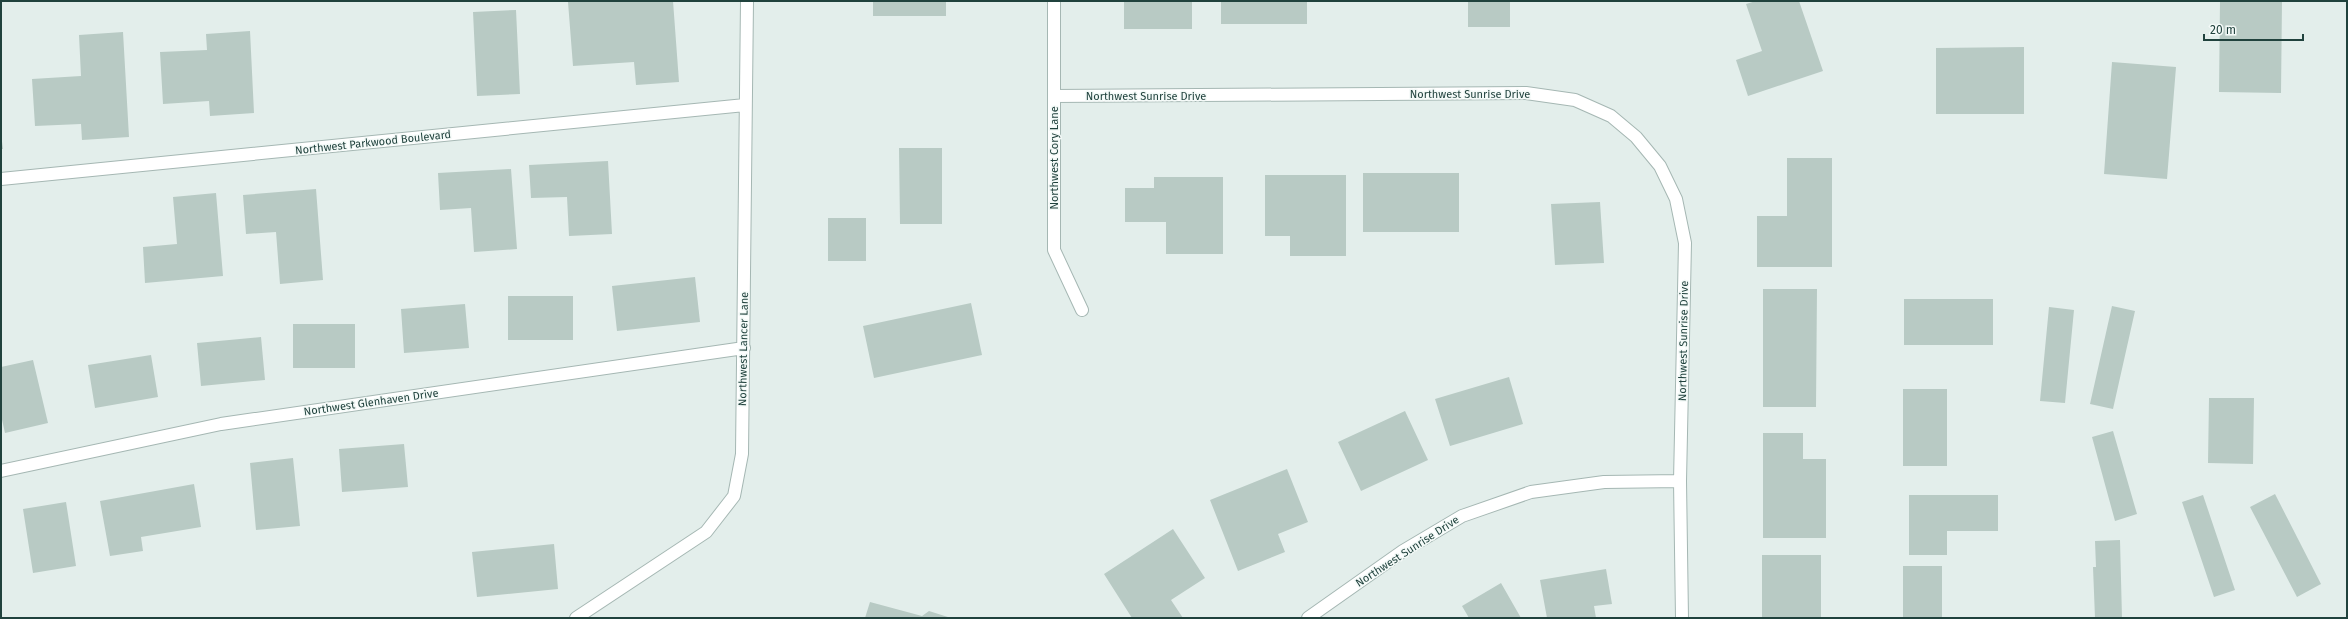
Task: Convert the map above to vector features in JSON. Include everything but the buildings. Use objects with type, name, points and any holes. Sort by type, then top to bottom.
[{"type":"street","name":"Northwest Lancer Lane","points":[[576,618],[706,532],[734,496],[742,454],[747,1]]},
{"type":"street","name":"Northwest Cory Lane","points":[[1054,1],[1054,250],[1082,310]]},
{"type":"street","name":"Northwest Sunrise Drive","points":[[1054,96],[1526,93],[1575,100],[1611,116],[1636,137],[1660,166],[1676,199],[1685,243],[1680,481],[1682,618]]},
{"type":"street","name":"Northwest Parkwood Boulevard","points":[[1,179],[745,105]]},
{"type":"street","name":"Northwest Glenhaven Drive","points":[[1,471],[221,424],[744,348]]},
{"type":"street","name":"Northwest Sunrise Drive","points":[[1308,618],[1403,551],[1462,516],[1531,492],[1604,482],[1680,481]]}]
